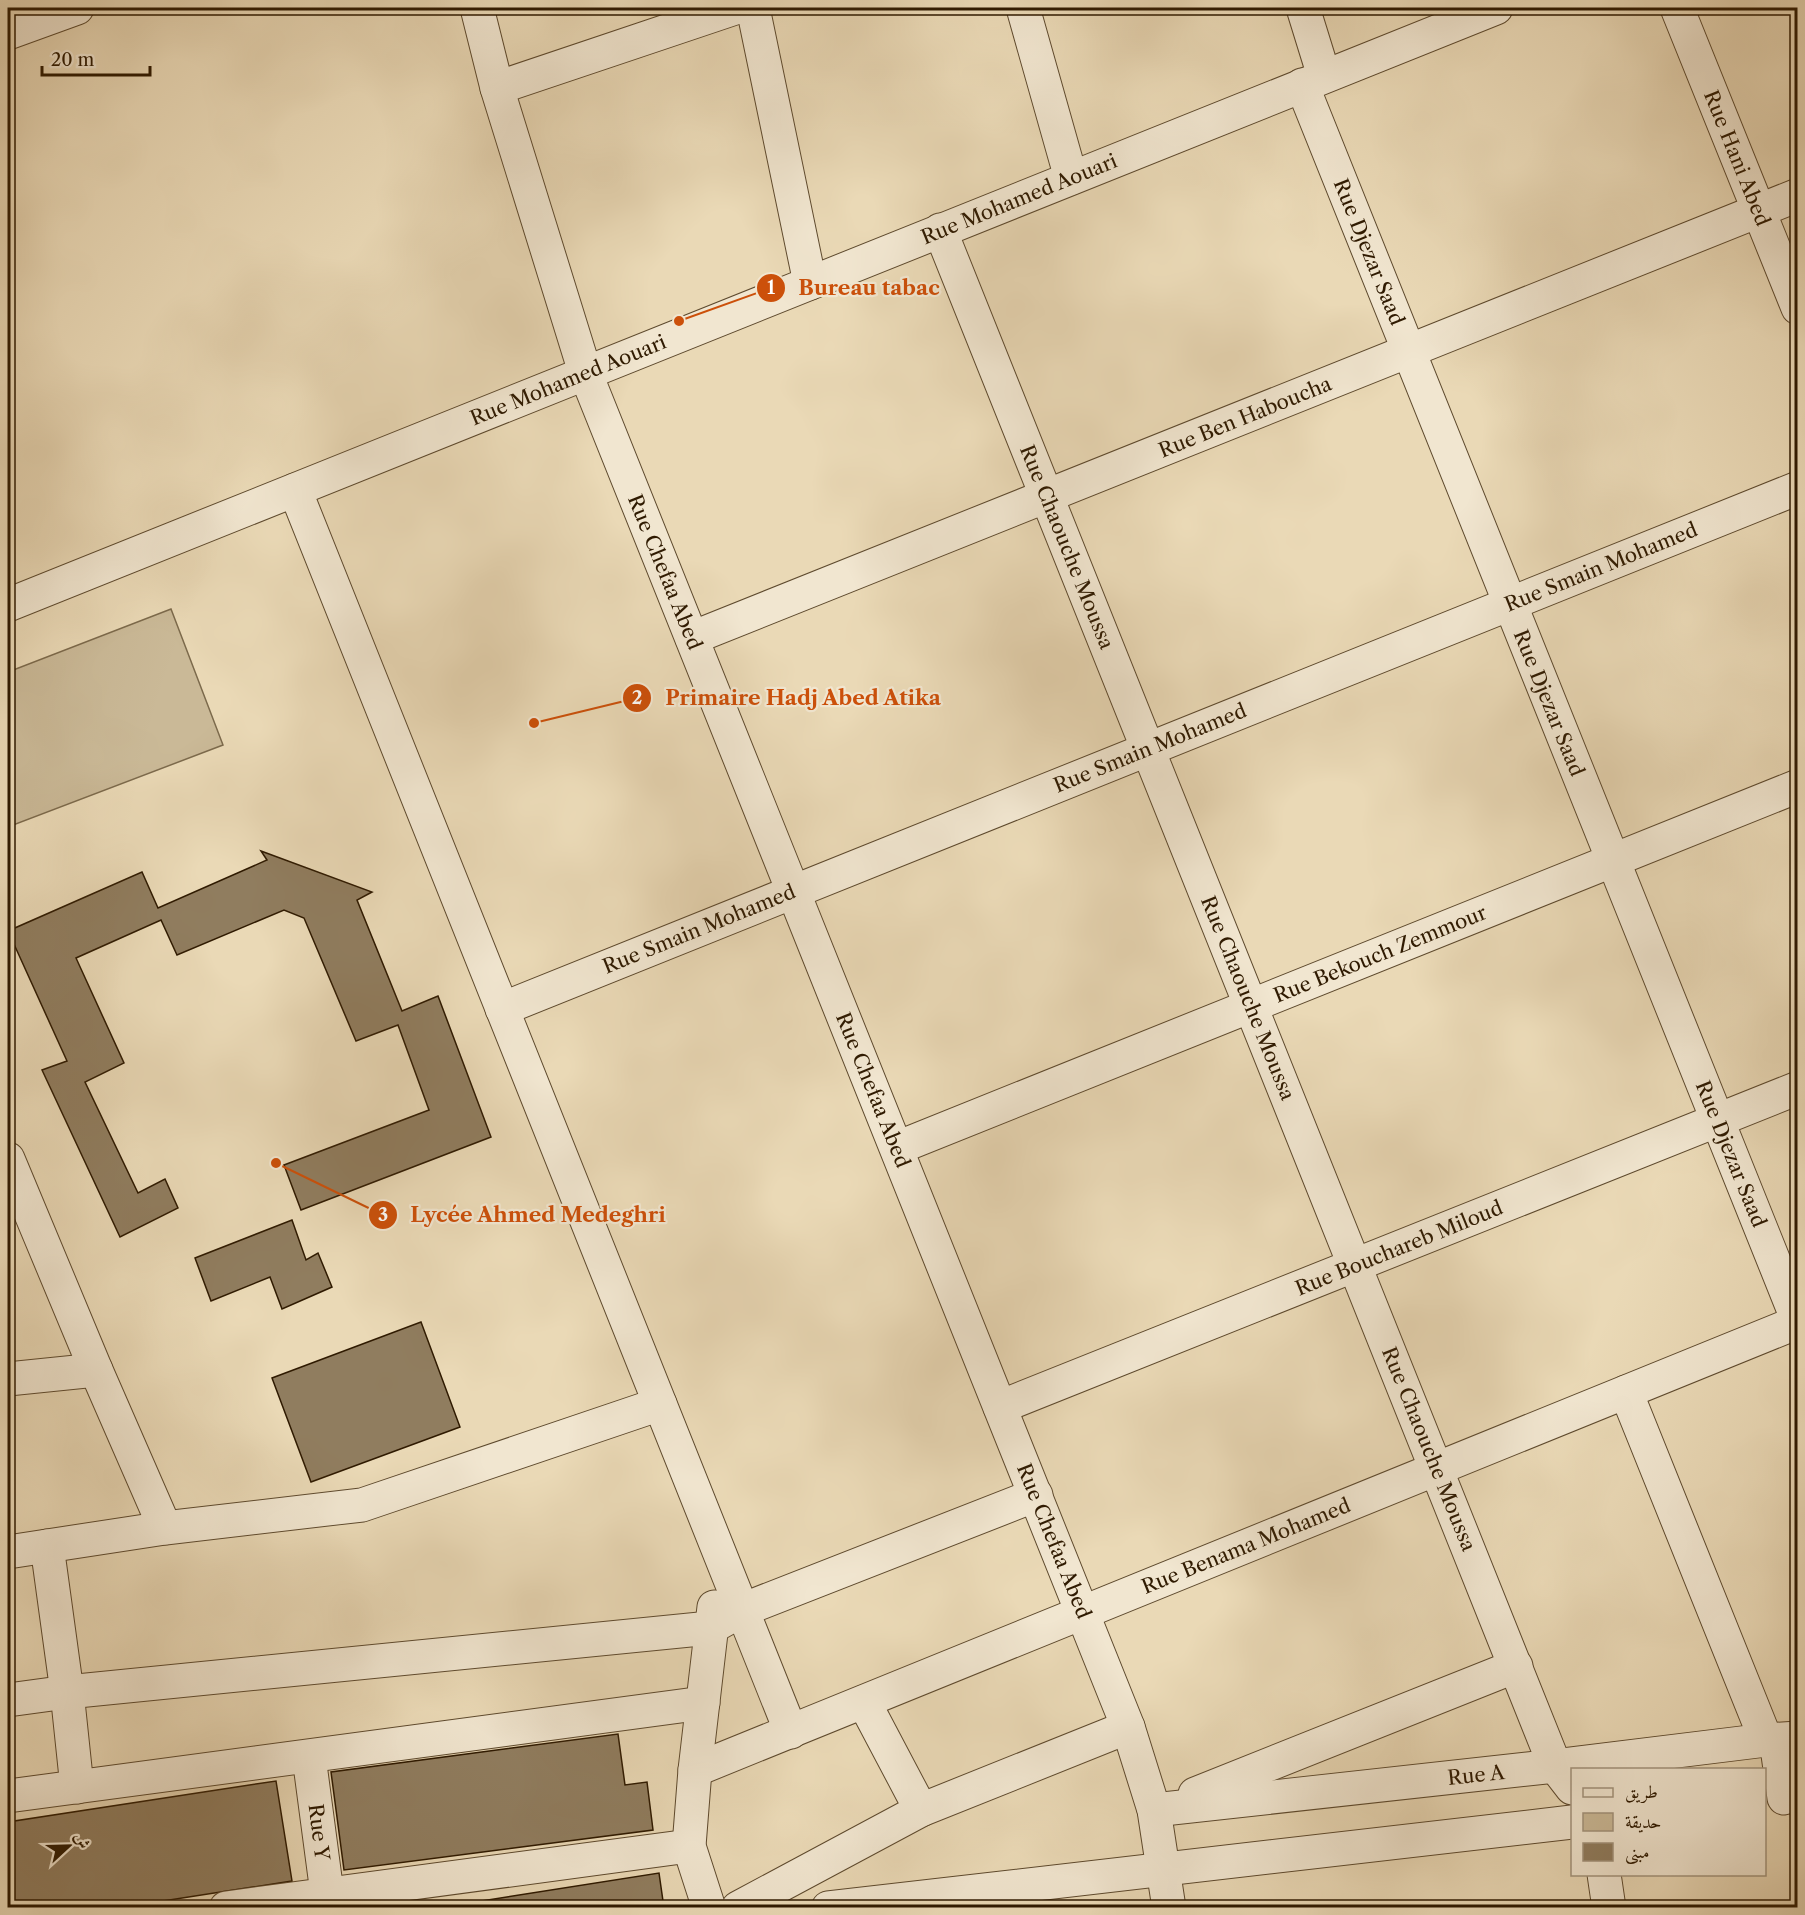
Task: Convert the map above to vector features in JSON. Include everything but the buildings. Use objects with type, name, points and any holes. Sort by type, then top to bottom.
[{"type":"street","points":[[8,33],[77,8]]},
{"type":"street","name":"Rue Chefaa Abed","points":[[477,8],[498,88],[585,372],[1128,1727],[1154,1810],[1169,1908]]},
{"type":"street","points":[[498,88],[735,8]]},
{"type":"street","points":[[753,8],[810,282]]},
{"type":"street","points":[[1023,8],[1071,178]]},
{"type":"street","name":"Rue Djezar Saad","points":[[1303,8],[1313,81],[1408,351],[1797,1322]]},
{"type":"street","name":"Rue Mohamed Aouari","points":[[8,605],[1496,8]]},
{"type":"street","name":"Rue Hani Abed","points":[[1677,8],[1797,308]]},
{"type":"street","name":"Rue Ben Haboucha","points":[[692,638],[1797,195]]},
{"type":"street","name":"Rue Chaouche Moussa","points":[[940,230],[1436,1469],[1564,1777]]},
{"type":"street","name":"Rue Smain Mohamed","points":[[502,1009],[1797,488]]},
{"type":"street","points":[[295,490],[791,1732]]},
{"type":"street","name":"Rue Bekouch Zemmour","points":[[897,1148],[1797,786]]},
{"type":"street","name":"Rue Bouchareb Miloud","points":[[1000,1407],[1797,1088]]},
{"type":"street","points":[[8,1159],[165,1528]]},
{"type":"street","name":"Rue Benama Mohamed","points":[[695,1770],[1797,1322]]},
{"type":"street","points":[[8,1379],[96,1370]]},
{"type":"street","points":[[1626,1392],[1780,1739],[1782,1798]]},
{"type":"street","points":[[8,1552],[165,1528],[362,1506],[660,1404]]},
{"type":"street","points":[[8,1700],[67,1692],[710,1628],[742,1610],[1036,1495]]},
{"type":"street","points":[[47,1546],[67,1692],[77,1787]]},
{"type":"street","points":[[709,1908],[689,1846],[710,1628],[723,1561]]},
{"type":"street","points":[[1154,1810],[1516,1666]]},
{"type":"street","points":[[864,1702],[921,1810]]},
{"type":"street","points":[[8,1796],[703,1703]]},
{"type":"street","points":[[738,1908],[921,1810],[1128,1727]]},
{"type":"street","name":"Rue A","points":[[1615,1768],[1780,1739]]},
{"type":"street","name":"Rue Y","points":[[309,1756],[328,1901]]},
{"type":"street","name":"Rue A","points":[[1154,1810],[1564,1777]]},
{"type":"street","points":[[828,1908],[1571,1822]]},
{"type":"street","points":[[226,1908],[328,1901],[689,1846]]},
{"type":"street","points":[[1605,1876],[1610,1908]]},
{"type":"green space","points":[[171,609],[223,745],[8,827],[8,672]]},
{"type":"place","name":"Bureau tabac","points":[[679,321]]},
{"type":"place","name":"Primaire Hadj Abed Atika","points":[[534,723]]},
{"type":"place","name":"Lycée Ahmed Medeghri","points":[[276,1163]]}]
